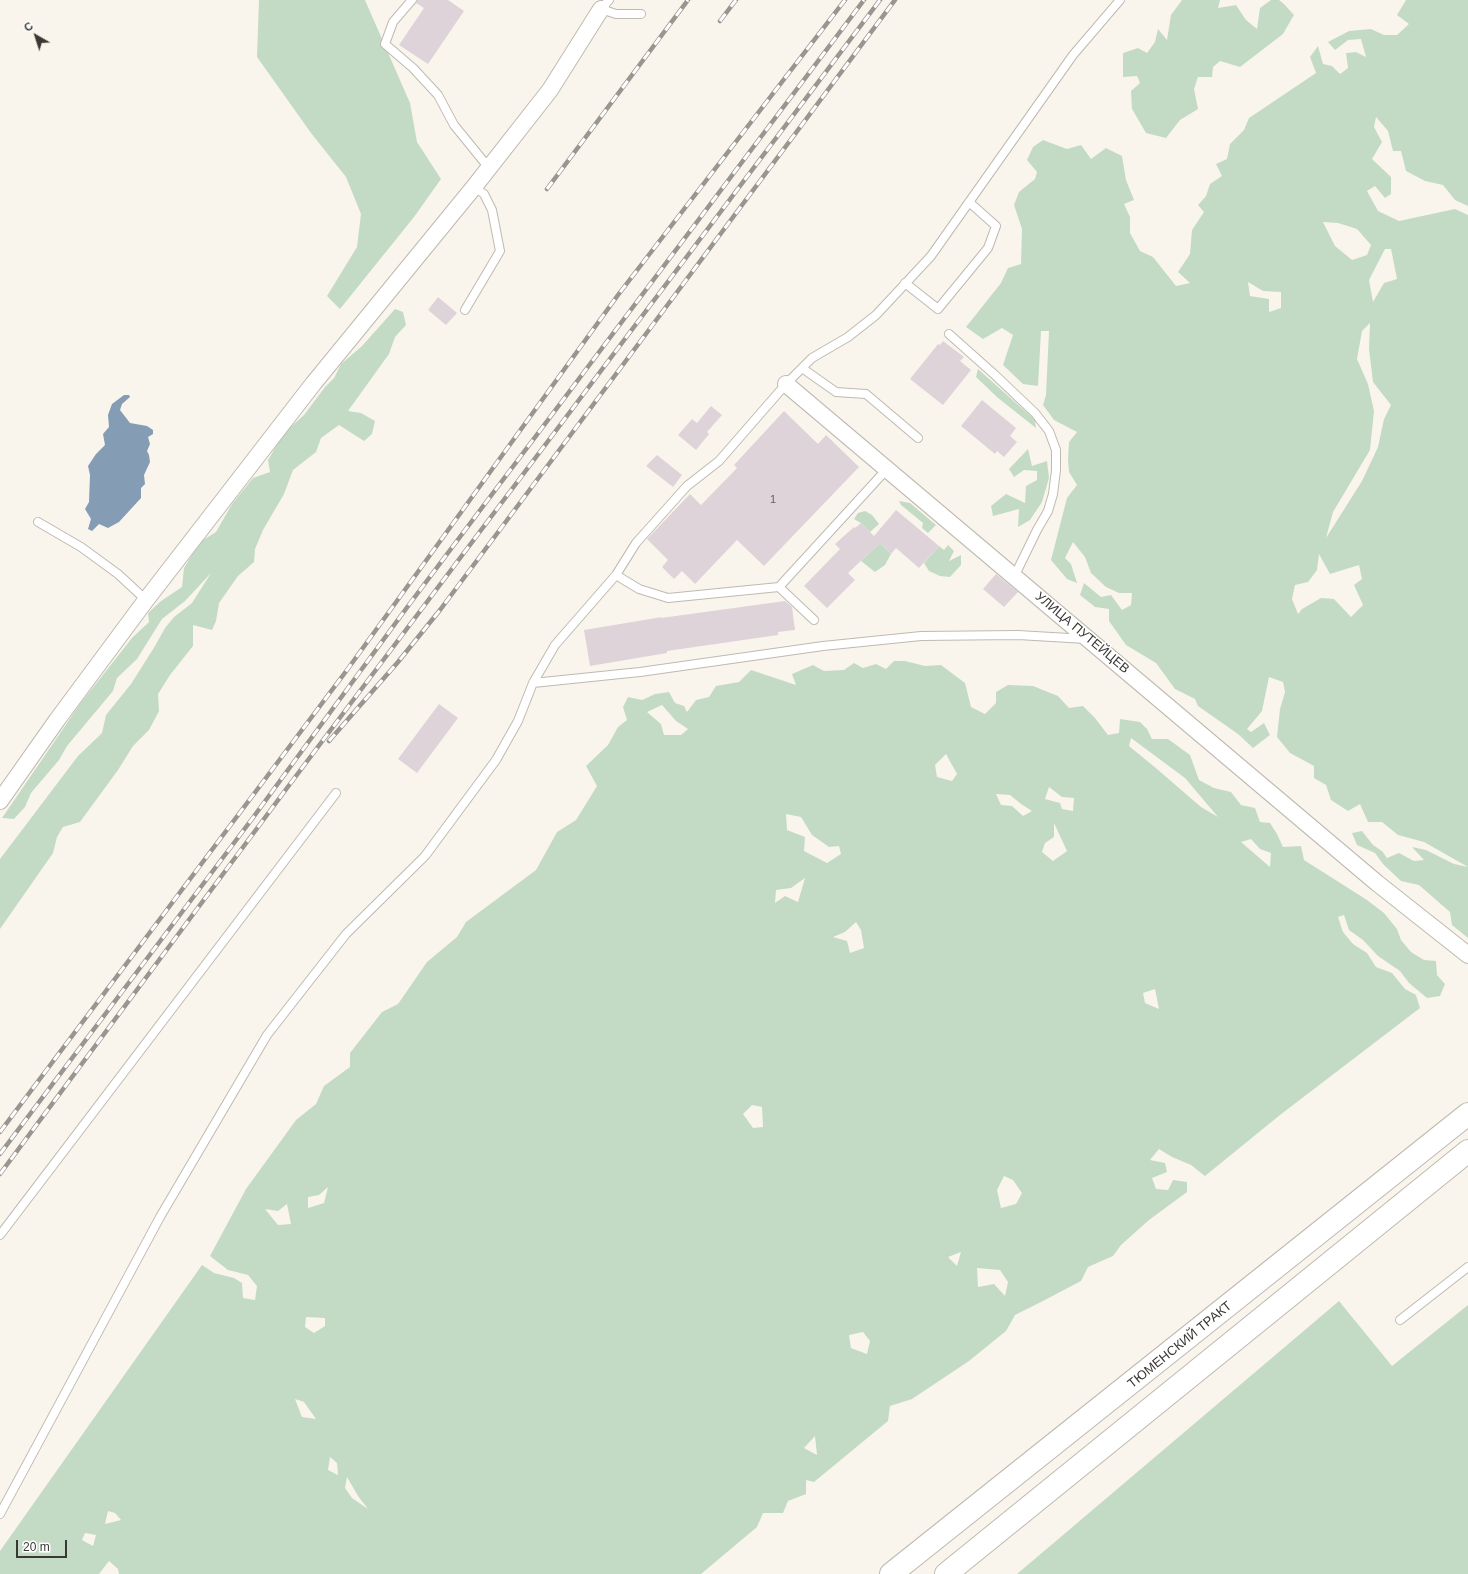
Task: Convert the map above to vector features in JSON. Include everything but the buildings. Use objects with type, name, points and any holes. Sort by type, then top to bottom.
[{"type":"main road","name":"ТЮМЕНСКИЙ ТРАКТ","points":[[891,1574],[1468,1114]]},
{"type":"main road","points":[[946,1574],[1468,1151]]},
{"type":"street","points":[[0,801],[57,720],[146,600],[318,378],[474,187],[550,90],[605,5]]},
{"type":"street","name":"УЛИЦА ПУТЕЙЦЕВ","points":[[786,384],[1377,883],[1468,955]]},
{"type":"lane","points":[[412,0],[393,22],[385,44],[413,68],[438,95],[454,125],[489,168]]},
{"type":"lane","points":[[0,1514],[160,1217],[267,1035],[346,934],[425,856],[496,760],[518,722],[533,683],[555,646],[616,575],[636,543],[687,486],[719,462],[786,384],[812,358],[848,337],[876,315],[931,256],[1073,55],[1120,0]]},
{"type":"lane","points":[[605,5],[616,14],[641,14]]},
{"type":"lane","points":[[465,310],[500,251],[492,210],[484,194],[474,187]]},
{"type":"lane","points":[[905,283],[938,309],[988,248],[996,226],[969,202]]},
{"type":"lane","points":[[949,334],[1035,413],[1049,431],[1056,450],[1056,470],[1048,511],[1014,577]]},
{"type":"lane","points":[[802,368],[836,392],[866,394],[918,438]]},
{"type":"lane","points":[[616,575],[639,588],[668,598],[779,587],[887,469]]},
{"type":"lane","points":[[38,522],[81,547],[118,574],[146,600]]},
{"type":"lane","points":[[779,587],[814,620]]},
{"type":"lane","points":[[533,683],[640,672],[823,646],[920,636],[1018,635],[1089,640]]},
{"type":"lane","points":[[0,1234],[336,793]]},
{"type":"lane","points":[[1400,1320],[1468,1267]]},
{"type":"green space","points":[[259,0],[365,0],[410,103],[417,142],[441,179],[414,217],[340,309],[327,296],[357,247],[361,214],[346,177],[311,133],[257,57]]},
{"type":"green space","points":[[1182,0],[1220,0],[1218,8],[1236,5],[1246,20],[1257,29],[1260,8],[1271,0],[1279,0],[1294,15],[1283,34],[1240,67],[1220,61],[1213,67],[1212,77],[1198,77],[1194,89],[1198,109],[1180,120],[1166,138],[1146,133],[1132,109],[1131,91],[1140,83],[1137,76],[1123,77],[1123,53],[1138,48],[1147,53],[1155,42],[1158,29],[1167,40],[1171,15]]},
{"type":"green space","points":[[1406,0],[1468,0],[1468,206],[1455,200],[1443,185],[1425,181],[1406,171],[1401,151],[1393,151],[1388,131],[1376,117],[1374,127],[1382,142],[1372,159],[1391,177],[1391,194],[1385,198],[1375,186],[1367,191],[1378,211],[1399,221],[1455,209],[1468,215],[1468,867],[1424,842],[1398,835],[1382,822],[1368,822],[1360,804],[1348,811],[1331,800],[1326,785],[1314,778],[1314,766],[1290,753],[1277,737],[1280,709],[1285,692],[1283,682],[1269,677],[1262,711],[1247,729],[1251,732],[1264,723],[1270,735],[1253,748],[1238,734],[1198,706],[1195,699],[1175,689],[1156,663],[1126,645],[1109,621],[1109,609],[1095,607],[1080,595],[1084,583],[1101,597],[1111,595],[1122,610],[1131,605],[1132,593],[1119,593],[1106,587],[1091,573],[1085,557],[1073,542],[1065,558],[1071,564],[1077,583],[1067,579],[1051,560],[1067,498],[1077,485],[1069,472],[1068,460],[1069,442],[1077,432],[1054,420],[1043,405],[1046,395],[1049,331],[1041,331],[1038,386],[1023,384],[1003,365],[1013,335],[1002,328],[983,339],[966,327],[1001,283],[1008,268],[1021,264],[1022,229],[1014,205],[1019,192],[1035,179],[1037,172],[1027,160],[1033,147],[1043,140],[1067,149],[1081,145],[1091,159],[1106,148],[1122,156],[1126,180],[1134,200],[1124,204],[1130,217],[1130,233],[1140,251],[1153,257],[1176,286],[1190,283],[1178,272],[1190,254],[1192,230],[1204,212],[1198,205],[1206,196],[1210,184],[1222,176],[1216,164],[1227,159],[1230,144],[1244,130],[1249,118],[1316,73],[1310,57],[1318,46],[1323,64],[1332,66],[1340,74],[1348,68],[1346,53],[1356,52],[1366,57],[1361,39],[1348,40],[1335,50],[1328,42],[1349,31],[1371,29],[1384,35],[1397,35],[1409,24],[1397,15]],"holes":[[[1323,222],[1338,223],[1357,229],[1371,245],[1367,255],[1352,260],[1335,246]],[[1385,249],[1391,249],[1397,279],[1384,283],[1373,302],[1369,280]],[[1248,282],[1263,291],[1281,292],[1281,308],[1269,312],[1269,299],[1250,296]],[[1370,323],[1369,349],[1373,382],[1391,405],[1384,419],[1378,447],[1362,481],[1326,538],[1333,512],[1370,450],[1374,411],[1368,384],[1357,359],[1362,331]],[[1319,554],[1330,574],[1359,565],[1362,579],[1354,585],[1363,605],[1351,617],[1334,599],[1321,598],[1302,609],[1298,614],[1292,599],[1295,585],[1308,582],[1317,570]]]},
{"type":"green space","points":[[395,309],[403,312],[406,325],[395,337],[389,354],[348,411],[361,413],[375,421],[372,434],[364,441],[339,425],[321,438],[316,452],[293,470],[284,494],[263,530],[255,549],[254,562],[238,576],[219,603],[216,621],[212,630],[193,625],[193,646],[170,675],[158,694],[159,711],[149,730],[133,746],[118,770],[80,822],[63,827],[57,837],[53,853],[0,929],[0,859],[78,756],[102,733],[106,715],[131,684],[165,628],[174,617],[192,603],[211,573],[185,601],[162,619],[137,659],[117,678],[113,691],[67,746],[59,760],[31,793],[25,807],[14,819],[2,818],[80,704],[132,638],[149,622],[148,613],[161,601],[182,587],[184,568],[200,542],[216,532],[232,504],[253,478],[270,472],[268,460],[284,433],[304,415],[325,387],[334,378],[341,364],[362,346]]},
{"type":"green space","points":[[978,369],[1035,420],[1036,428],[998,398],[976,377]]},
{"type":"green space","points":[[1028,449],[1032,466],[1047,461],[1049,478],[1042,502],[1030,520],[1018,527],[1019,509],[993,516],[991,506],[1006,494],[1025,503],[1026,486],[1037,480],[1037,471],[1024,470],[1014,477],[1009,469]]},
{"type":"green space","points":[[899,501],[910,503],[936,525],[928,533],[922,528],[923,523],[901,505]]},
{"type":"green space","points":[[865,511],[872,515],[879,524],[870,532],[861,523],[854,519],[858,513]]},
{"type":"green space","points":[[880,543],[891,554],[885,565],[875,572],[861,561]]},
{"type":"green space","points":[[948,545],[954,551],[949,561],[961,555],[961,565],[950,577],[940,576],[929,571],[924,563],[939,546],[944,550]]},
{"type":"green space","points":[[894,661],[905,661],[925,666],[941,665],[965,683],[971,707],[985,714],[996,703],[996,692],[1008,685],[1033,686],[1058,696],[1069,708],[1083,706],[1095,718],[1108,735],[1119,733],[1120,719],[1140,722],[1147,729],[1152,739],[1168,739],[1190,755],[1199,780],[1214,788],[1231,792],[1241,805],[1255,808],[1260,822],[1270,823],[1283,847],[1301,846],[1304,860],[1367,900],[1384,913],[1397,929],[1401,940],[1411,952],[1424,960],[1436,961],[1437,975],[1445,984],[1440,996],[1427,998],[1409,983],[1400,971],[1378,956],[1363,940],[1349,930],[1344,915],[1338,917],[1343,932],[1353,944],[1367,953],[1376,967],[1392,973],[1405,989],[1416,995],[1420,1008],[1280,1115],[1205,1176],[1191,1165],[1172,1157],[1159,1149],[1150,1160],[1165,1163],[1167,1172],[1152,1178],[1156,1189],[1168,1190],[1173,1180],[1187,1182],[1187,1192],[1149,1220],[1121,1245],[1113,1256],[1088,1267],[1081,1281],[1015,1315],[1006,1331],[969,1361],[912,1399],[890,1406],[888,1421],[814,1482],[806,1480],[806,1494],[788,1501],[783,1513],[763,1513],[757,1527],[701,1574],[119,1574],[118,1569],[109,1561],[99,1574],[0,1574],[0,1551],[202,1265],[214,1273],[234,1278],[242,1283],[243,1298],[255,1300],[257,1286],[248,1275],[228,1270],[210,1256],[246,1189],[296,1120],[316,1104],[324,1086],[350,1067],[350,1053],[382,1012],[398,1004],[427,962],[457,937],[466,922],[536,870],[557,832],[576,820],[597,786],[586,766],[608,745],[618,727],[627,720],[623,707],[628,697],[642,700],[655,694],[669,692],[675,703],[684,706],[687,712],[696,700],[709,697],[716,686],[739,682],[751,670],[796,685],[792,674],[813,665],[824,671],[844,670],[854,663],[863,668],[876,664],[886,669]],"holes":[[[662,705],[676,721],[688,729],[681,735],[664,735],[661,724],[647,712]],[[1131,738],[1185,778],[1218,817],[1201,807],[1129,746]],[[946,754],[957,774],[952,781],[937,777],[935,765]],[[1049,787],[1062,797],[1074,798],[1073,811],[1062,809],[1060,803],[1045,799]],[[996,794],[1010,795],[1032,811],[1023,816],[1012,806],[1001,805]],[[786,814],[801,817],[812,835],[829,847],[839,846],[841,854],[827,863],[804,851],[805,837],[787,830]],[[1054,823],[1067,851],[1053,861],[1042,852],[1045,843],[1054,837]],[[1251,839],[1260,849],[1271,853],[1270,867],[1241,842]],[[805,878],[798,902],[785,896],[775,903],[776,890],[791,888]],[[856,922],[861,930],[864,948],[850,953],[847,941],[833,937],[845,932]],[[1155,989],[1159,1009],[1145,1003],[1143,993]],[[752,1105],[762,1107],[763,1127],[753,1128],[743,1114]],[[1004,1176],[1013,1180],[1022,1193],[1016,1204],[1001,1208],[997,1190]],[[328,1187],[324,1203],[308,1208],[308,1197],[319,1195]],[[287,1204],[291,1224],[278,1225],[265,1209],[278,1211]],[[961,1252],[957,1266],[948,1257]],[[977,1268],[1000,1270],[1008,1282],[1005,1296],[994,1284],[978,1287]],[[306,1317],[325,1318],[325,1326],[314,1333],[305,1327]],[[863,1332],[870,1341],[867,1354],[851,1348],[849,1335]],[[295,1399],[304,1402],[316,1419],[302,1417]],[[815,1436],[817,1455],[804,1448]],[[330,1457],[337,1463],[338,1475],[328,1470]],[[347,1477],[358,1496],[368,1509],[352,1498],[345,1488]],[[108,1511],[115,1513],[121,1520],[105,1524]],[[85,1533],[96,1535],[93,1546],[82,1540]]]},
{"type":"green space","points":[[1362,831],[1373,845],[1382,851],[1387,858],[1399,853],[1414,861],[1424,860],[1412,847],[1426,850],[1454,864],[1468,867],[1468,938],[1452,925],[1450,912],[1419,885],[1401,881],[1383,864],[1375,853],[1357,845],[1352,833]]},
{"type":"green space","points":[[1339,1301],[1392,1366],[1468,1305],[1468,1574],[1017,1574]]},
{"type":"water","points":[[124,395],[129,395],[130,397],[122,404],[120,410],[130,423],[147,426],[153,430],[153,434],[148,437],[150,444],[147,451],[150,462],[144,475],[145,484],[141,488],[141,498],[119,522],[108,528],[99,524],[92,531],[88,529],[91,519],[85,509],[89,502],[90,475],[88,466],[96,454],[105,445],[103,434],[109,427],[108,415],[112,404]]},
{"type":"railway","points":[[547,189],[688,0]]},
{"type":"railway","points":[[720,21],[736,0]]},
{"type":"railway","points":[[0,1132],[347,670],[618,295],[845,0]]},
{"type":"railway","points":[[0,1154],[252,819],[411,602],[864,0]]},
{"type":"railway","points":[[0,1174],[287,788],[880,0]]},
{"type":"railway","points":[[329,741],[398,662],[440,610],[895,0]]}]
